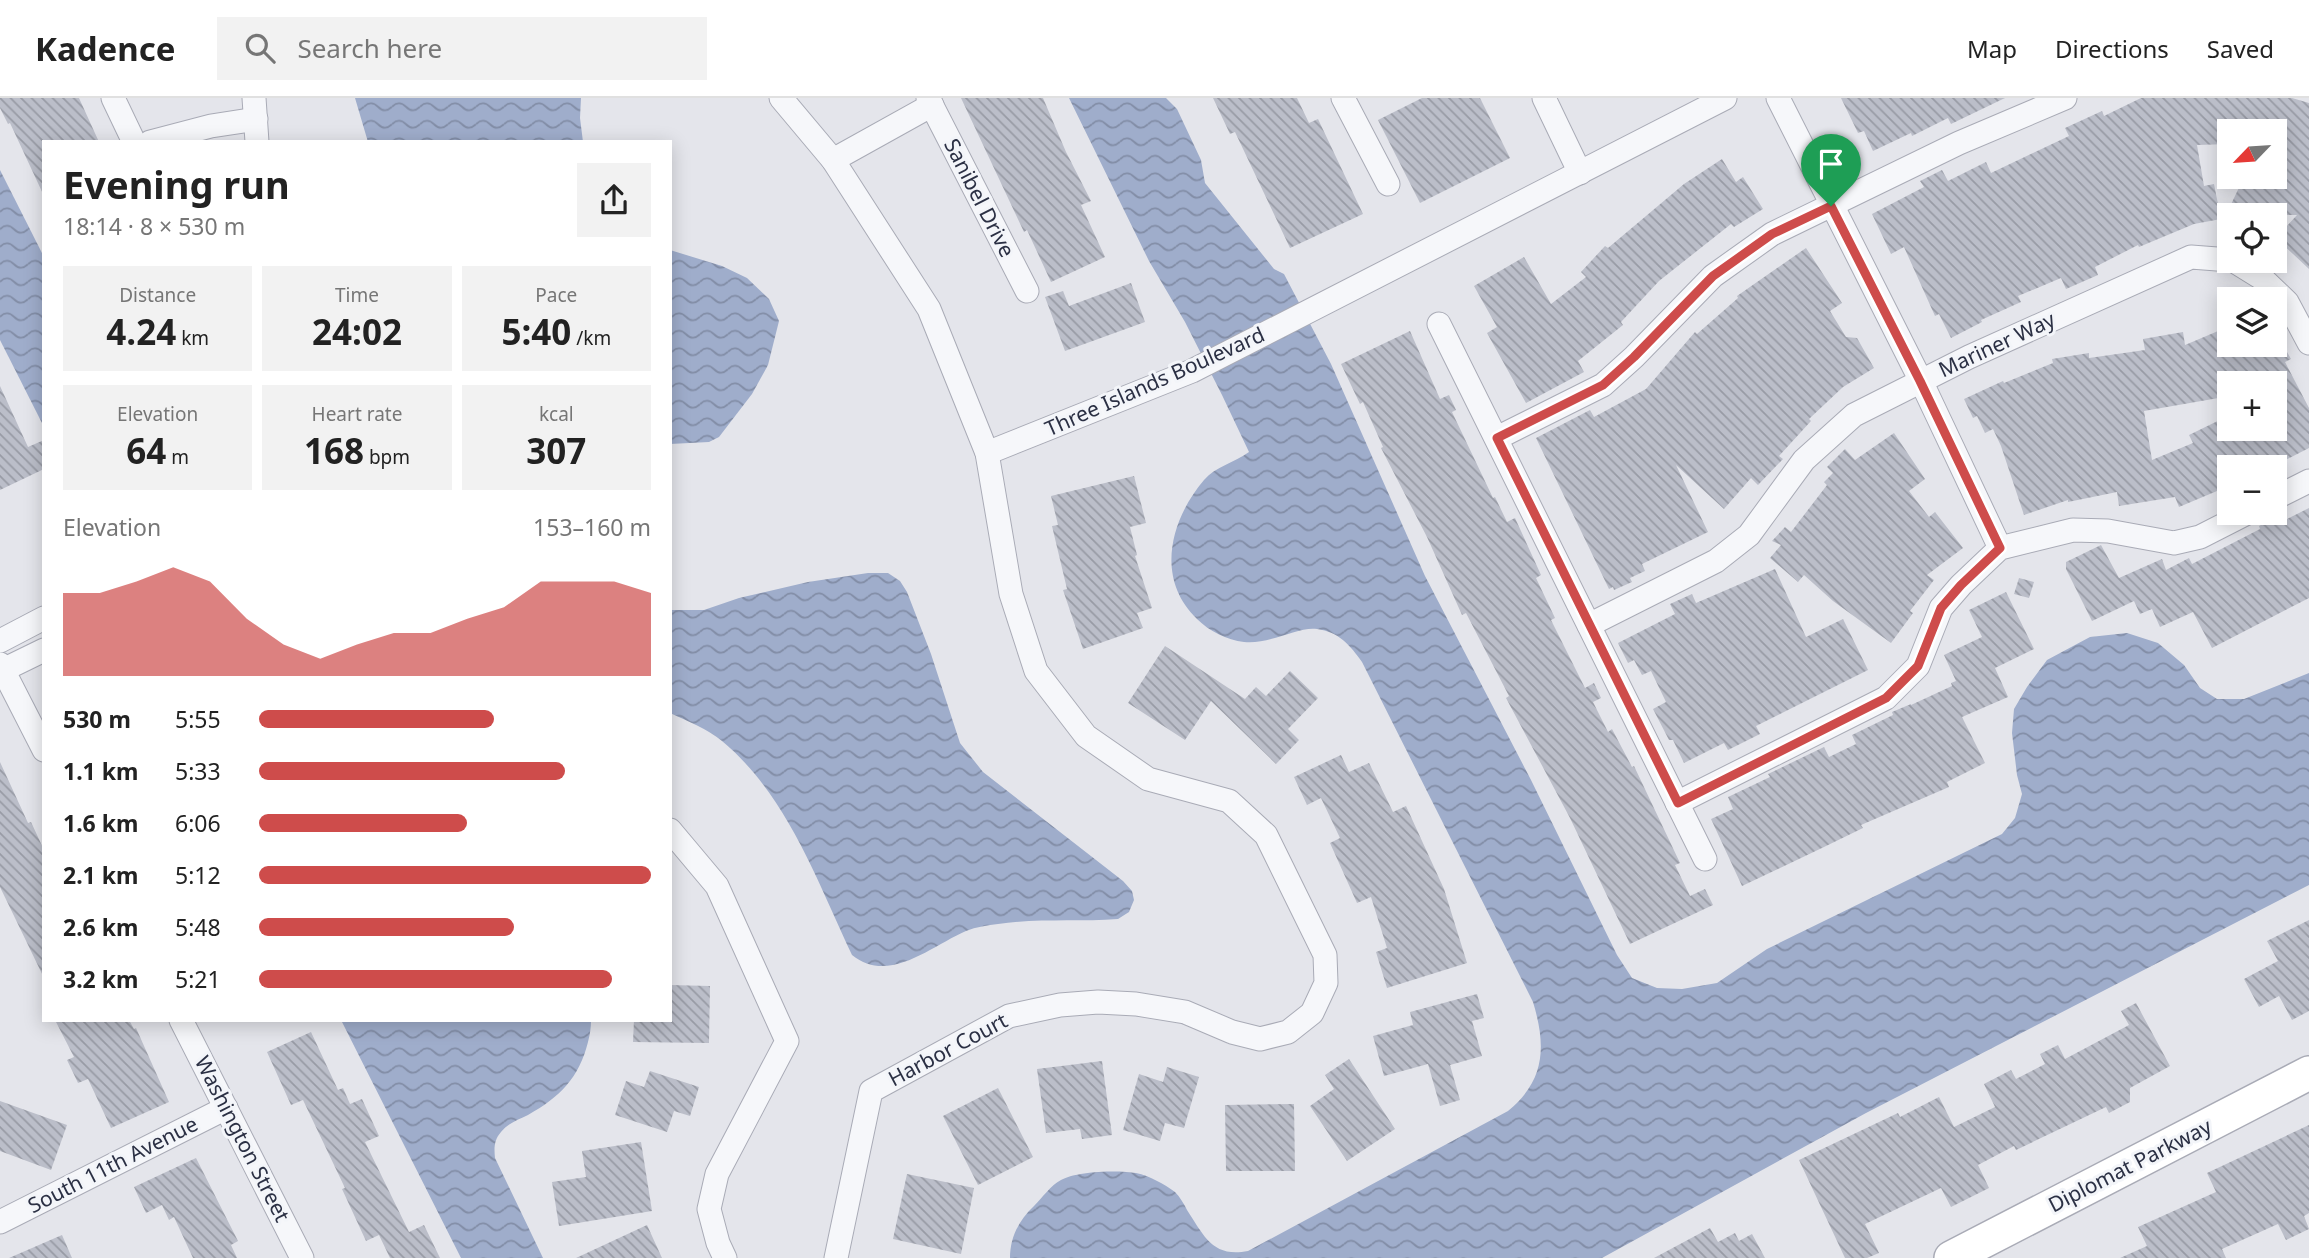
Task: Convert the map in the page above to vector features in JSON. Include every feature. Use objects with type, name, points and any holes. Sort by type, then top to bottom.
[{"type":"street","points":[[113,98],[133,140]]},
{"type":"street","points":[[781,98],[833,160],[929,309],[987,453]]},
{"type":"street","points":[[1343,98],[1388,184]]},
{"type":"street","points":[[1544,98],[1580,173]]},
{"type":"street","name":"Three Islands Boulevard","points":[[987,453],[1192,371],[1726,98]]},
{"type":"street","points":[[1778,98],[1920,381],[2000,548]]},
{"type":"street","points":[[1497,438],[1603,385],[1713,276],[1772,234],[1959,143],[2065,98]]},
{"type":"street","name":"Sanibel Drive","points":[[833,160],[930,101],[1027,292]]},
{"type":"street","points":[[158,140],[211,126],[256,120]]},
{"type":"street","name":"Mariner Way","points":[[1590,625],[1716,561],[1749,535],[1804,460],[1854,415],[1920,381],[2191,257],[2217,259]]},
{"type":"street","name":"Mariner Way","points":[[2253,273],[2287,302],[2309,343]]},
{"type":"street","points":[[1440,324],[1705,859]]},
{"type":"street","name":"Harbor Court","points":[[836,1258],[871,1091],[1009,1016],[1073,1004],[1136,1004],[1185,1012],[1232,1032],[1260,1040],[1289,1032],[1312,1013],[1326,983],[1325,955],[1266,835],[1229,801],[1148,779],[1086,736],[1035,671],[1011,594],[987,453]]},
{"type":"street","points":[[2287,492],[2309,481]]},
{"type":"street","points":[[1678,803],[1886,698],[1918,666],[1941,608],[2000,548],[2073,530],[2108,531],[2174,543],[2200,537],[2224,525]]},
{"type":"street","points":[[0,640],[42,619]]},
{"type":"street","points":[[42,651],[2,667],[42,746]]},
{"type":"street","points":[[672,832],[717,886],[787,1041],[717,1174],[709,1209],[725,1258]]},
{"type":"street","name":"Washington Street","points":[[182,1022],[302,1258]]},
{"type":"street","name":"Diplomat Parkway","points":[[1967,1254],[2309,1073]]},
{"type":"street","name":"South 11th Avenue","points":[[0,1222],[226,1108]]},
{"type":"water","points":[[355,98],[581,98],[583,140],[367,140]]},
{"type":"water","points":[[1069,98],[1166,98],[1177,109],[1201,160],[1205,183],[1274,269],[1284,274],[1331,364],[1425,576],[1531,780],[1617,955],[1632,978],[1657,988],[1682,989],[1717,983],[1767,949],[2002,834],[2015,818],[2022,794],[2012,733],[2014,709],[2047,660],[2090,637],[2127,633],[2158,643],[2184,665],[2200,688],[2217,699],[2244,699],[2309,673],[2309,885],[1866,1113],[1602,1258],[1010,1258],[1014,1236],[1020,1223],[1054,1185],[1068,1177],[1109,1172],[1136,1173],[1162,1183],[1177,1194],[1211,1243],[1226,1251],[1248,1251],[1508,1111],[1530,1087],[1540,1061],[1541,1047],[1533,1002],[1362,662],[1353,650],[1338,636],[1317,629],[1254,642],[1231,639],[1207,627],[1184,603],[1172,568],[1172,550],[1183,513],[1192,496],[1209,475],[1249,452],[1185,322],[1149,261]]},
{"type":"water","points":[[0,170],[42,253],[42,423],[0,340]]},
{"type":"water","points":[[672,251],[722,266],[747,278],[769,299],[779,321],[768,365],[752,394],[719,437],[709,442],[672,444]]},
{"type":"water","points":[[868,573],[888,573],[900,581],[907,592],[931,654],[960,743],[983,772],[1123,881],[1132,891],[1134,900],[1129,912],[1118,919],[1028,921],[978,927],[895,965],[866,963],[852,955],[813,869],[765,787],[722,741],[672,714],[672,610],[704,610],[739,598],[808,582]]},
{"type":"water","points":[[342,1022],[591,1022],[584,1055],[567,1085],[550,1101],[507,1126],[495,1144],[495,1158],[543,1258],[461,1258]]},
{"type":"building","points":[[0,98],[79,98],[98,140],[42,140],[42,192],[10,123],[8,124],[0,108]]},
{"type":"building","points":[[961,98],[1043,98],[1091,201],[1081,205],[1105,257],[1051,282],[1027,230],[1024,232]]},
{"type":"building","points":[[1213,98],[1297,98],[1309,123],[1318,119],[1363,214],[1290,248],[1235,132],[1230,134]]},
{"type":"building","points":[[1422,98],[1480,98],[1510,158],[1420,203],[1378,120]]},
{"type":"building","points":[[1841,98],[2005,98],[1951,124],[1948,118],[1873,151],[1864,131],[1858,133]]},
{"type":"building","points":[[2141,98],[2292,98],[2309,103],[2309,269],[2287,248],[2287,226],[2297,215],[2287,215],[2287,203],[2232,203],[2238,189],[2287,189],[2287,119],[2217,119],[2217,144],[2197,145],[2204,186],[2214,184],[2218,203],[2217,220],[2194,224],[2139,247],[2138,245],[2095,267],[2098,275],[2066,289],[2061,278],[2018,296],[2021,302],[1981,320],[1982,322],[1951,338],[1939,314],[1935,316],[1904,247],[1891,254],[1872,214],[1924,187],[1920,181],[1942,170],[1948,181],[1986,162],[1991,173],[2069,136],[2065,128],[2102,111],[2104,116]]},
{"type":"building","points":[[1722,159],[1736,182],[1743,177],[1763,209],[1734,227],[1731,224],[1659,281],[1621,322],[1623,325],[1578,361],[1584,372],[1526,403],[1487,333],[1497,327],[1474,286],[1524,257],[1551,304],[1586,277],[1581,272],[1605,246],[1608,248],[1684,184]]},
{"type":"building","points":[[1806,248],[1842,303],[1830,311],[1846,337],[1857,338],[1874,368],[1843,387],[1809,419],[1811,421],[1779,456],[1783,459],[1758,485],[1751,478],[1724,509],[1676,465],[1708,532],[1642,564],[1645,571],[1630,578],[1632,582],[1614,590],[1613,587],[1609,589],[1536,438],[1590,410],[1594,417],[1646,389],[1695,332],[1697,334],[1738,298],[1737,296]]},
{"type":"building","points":[[1131,283],[1145,322],[1065,351],[1045,297],[1063,291],[1069,306]]},
{"type":"building","points":[[1410,331],[1440,399],[1449,395],[1456,410],[1452,412],[1493,498],[1495,497],[1507,522],[1515,518],[1541,575],[1536,578],[1555,618],[1551,620],[1585,688],[1594,683],[1601,698],[1593,702],[1608,732],[1612,729],[1632,767],[1634,766],[1680,863],[1675,865],[1690,896],[1705,889],[1713,905],[1630,944],[1570,818],[1506,698],[1509,696],[1466,613],[1462,615],[1427,537],[1381,448],[1383,447],[1363,402],[1360,404],[1341,364]]},
{"type":"building","points":[[2217,331],[2217,357],[2287,357],[2287,352],[2291,359],[2285,362],[2309,408],[2309,448],[2287,459],[2287,455],[2217,455],[2217,491],[2179,507],[2175,497],[2119,506],[2117,492],[2068,500],[2024,515],[1993,429],[1985,433],[1977,416],[1973,418],[1964,399],[2053,363],[2052,359],[2089,353],[2089,358],[2145,350],[2143,339],[2183,332],[2185,345]],"holes":[[[2217,371],[2287,371],[2287,441],[2217,441],[2217,421],[2189,435],[2193,443],[2152,460],[2144,411],[2217,398]]]},
{"type":"building","points":[[0,386],[28,447],[42,441],[42,470],[0,490]]},
{"type":"building","points":[[1894,433],[1925,479],[1909,491],[1929,517],[1935,512],[1963,548],[1927,575],[1934,580],[1910,611],[1913,613],[1891,643],[1833,601],[1804,575],[1798,582],[1770,558],[1781,545],[1772,541],[1785,527],[1791,532],[1827,485],[1824,482],[1833,473],[1827,467],[1845,449],[1855,460]]},
{"type":"building","points":[[1134,476],[1146,523],[1130,527],[1137,555],[1135,556],[1152,608],[1137,613],[1143,628],[1083,649],[1063,590],[1067,589],[1052,526],[1058,525],[1051,496]]},
{"type":"building","points":[[2309,508],[2309,598],[2212,648],[2193,612],[2160,627],[2152,609],[2140,614],[2134,601],[2092,621],[2066,569],[2066,562],[2101,545],[2119,578],[2162,559],[2166,570],[2189,558],[2192,564],[2260,529],[2261,525],[2287,525],[2287,519]]},
{"type":"building","points":[[1775,569],[1806,637],[1843,619],[1868,670],[1756,726],[1760,734],[1728,750],[1724,743],[1684,763],[1653,709],[1666,702],[1651,671],[1642,675],[1634,660],[1628,663],[1618,643],[1675,614],[1670,604],[1692,594],[1696,603]]},
{"type":"building","points":[[2019,578],[2034,582],[2029,598],[2014,594]]},
{"type":"building","points":[[2006,592],[2034,649],[1995,668],[2008,697],[1962,717],[1985,763],[1947,782],[1949,787],[1861,825],[1863,828],[1742,886],[1711,819],[1733,809],[1728,797],[1824,747],[1829,757],[1856,744],[1852,735],[1893,715],[1892,712],[1952,686],[1951,683],[1956,681],[1944,655],[1982,637],[1969,610]]},
{"type":"building","points":[[1165,646],[1245,699],[1256,687],[1266,696],[1290,671],[1318,698],[1288,729],[1299,740],[1276,764],[1211,701],[1185,740],[1128,703]]},
{"type":"building","points":[[1341,755],[1349,772],[1369,763],[1393,812],[1406,806],[1444,889],[1467,963],[1387,988],[1376,952],[1387,948],[1371,897],[1357,903],[1330,843],[1340,838],[1321,798],[1307,805],[1294,777]]},
{"type":"building","points":[[0,762],[28,823],[31,822],[42,846],[42,974],[0,887]]},
{"type":"building","points":[[2309,920],[2309,1011],[2292,1020],[2279,996],[2259,1007],[2244,979],[2278,961],[2267,941]]},
{"type":"building","points":[[672,985],[710,986],[709,1043],[633,1042],[634,1022],[672,1022]]},
{"type":"building","points":[[1477,994],[1484,1018],[1472,1021],[1482,1056],[1450,1065],[1460,1100],[1440,1106],[1428,1064],[1384,1076],[1373,1036],[1413,1025],[1410,1012]]},
{"type":"building","points":[[2136,1003],[2170,1066],[2130,1088],[2130,1102],[2109,1113],[2106,1107],[2016,1150],[2014,1146],[1978,1165],[1989,1188],[1951,1207],[1941,1188],[1865,1224],[1879,1253],[1867,1258],[1845,1258],[1799,1160],[1898,1113],[1900,1117],[1939,1097],[1954,1127],[1995,1107],[1984,1084],[2011,1070],[2016,1079],[2045,1064],[2040,1054],[2058,1045],[2065,1059],[2129,1025],[2121,1011]]},
{"type":"building","points":[[56,1022],[130,1022],[134,1029],[136,1028],[169,1102],[111,1128],[88,1079],[78,1083],[67,1060],[74,1057]]},
{"type":"building","points":[[311,1032],[338,1090],[343,1088],[350,1104],[362,1099],[379,1136],[365,1142],[409,1232],[424,1225],[440,1258],[390,1258],[379,1235],[366,1241],[342,1189],[345,1188],[303,1100],[291,1105],[267,1052]]},
{"type":"building","points":[[1349,1059],[1395,1129],[1347,1161],[1310,1106],[1334,1089],[1325,1075]]},
{"type":"building","points":[[1102,1061],[1112,1135],[1082,1139],[1080,1129],[1046,1133],[1037,1069]]},
{"type":"building","points":[[1167,1067],[1199,1077],[1184,1128],[1165,1123],[1160,1141],[1123,1130],[1139,1074],[1163,1082]]},
{"type":"building","points":[[650,1071],[699,1087],[690,1116],[674,1111],[667,1132],[615,1115],[626,1081],[644,1087]]},
{"type":"building","points":[[998,1088],[1033,1157],[978,1185],[943,1116]]},
{"type":"building","points":[[0,1101],[67,1125],[51,1170],[0,1151]]},
{"type":"building","points":[[1294,1104],[1295,1171],[1226,1171],[1225,1105]]},
{"type":"building","points":[[2309,1125],[2309,1213],[2304,1216],[2309,1229],[2286,1240],[2278,1224],[2222,1249],[2226,1258],[2120,1258],[2147,1246],[2138,1227],[2216,1192],[2207,1173]]},
{"type":"building","points":[[641,1142],[652,1211],[559,1226],[552,1182],[586,1177],[582,1151]]},
{"type":"building","points":[[196,1158],[238,1241],[231,1245],[237,1258],[193,1258],[174,1217],[169,1220],[162,1205],[146,1213],[134,1187]]},
{"type":"building","points":[[907,1174],[974,1188],[961,1254],[893,1239]]},
{"type":"building","points":[[647,1225],[662,1258],[576,1258]]},
{"type":"building","points":[[1710,1228],[1718,1242],[1735,1233],[1739,1241],[1752,1234],[1765,1258],[1654,1258]]},
{"type":"building","points":[[62,1235],[72,1258],[9,1258]]},
{"type":"route","points":[[1831,206],[1920,381],[2000,548],[1941,608],[1918,666],[1886,698],[1678,803],[1497,438],[1603,385],[1713,276],[1772,234],[1831,206]]}]
